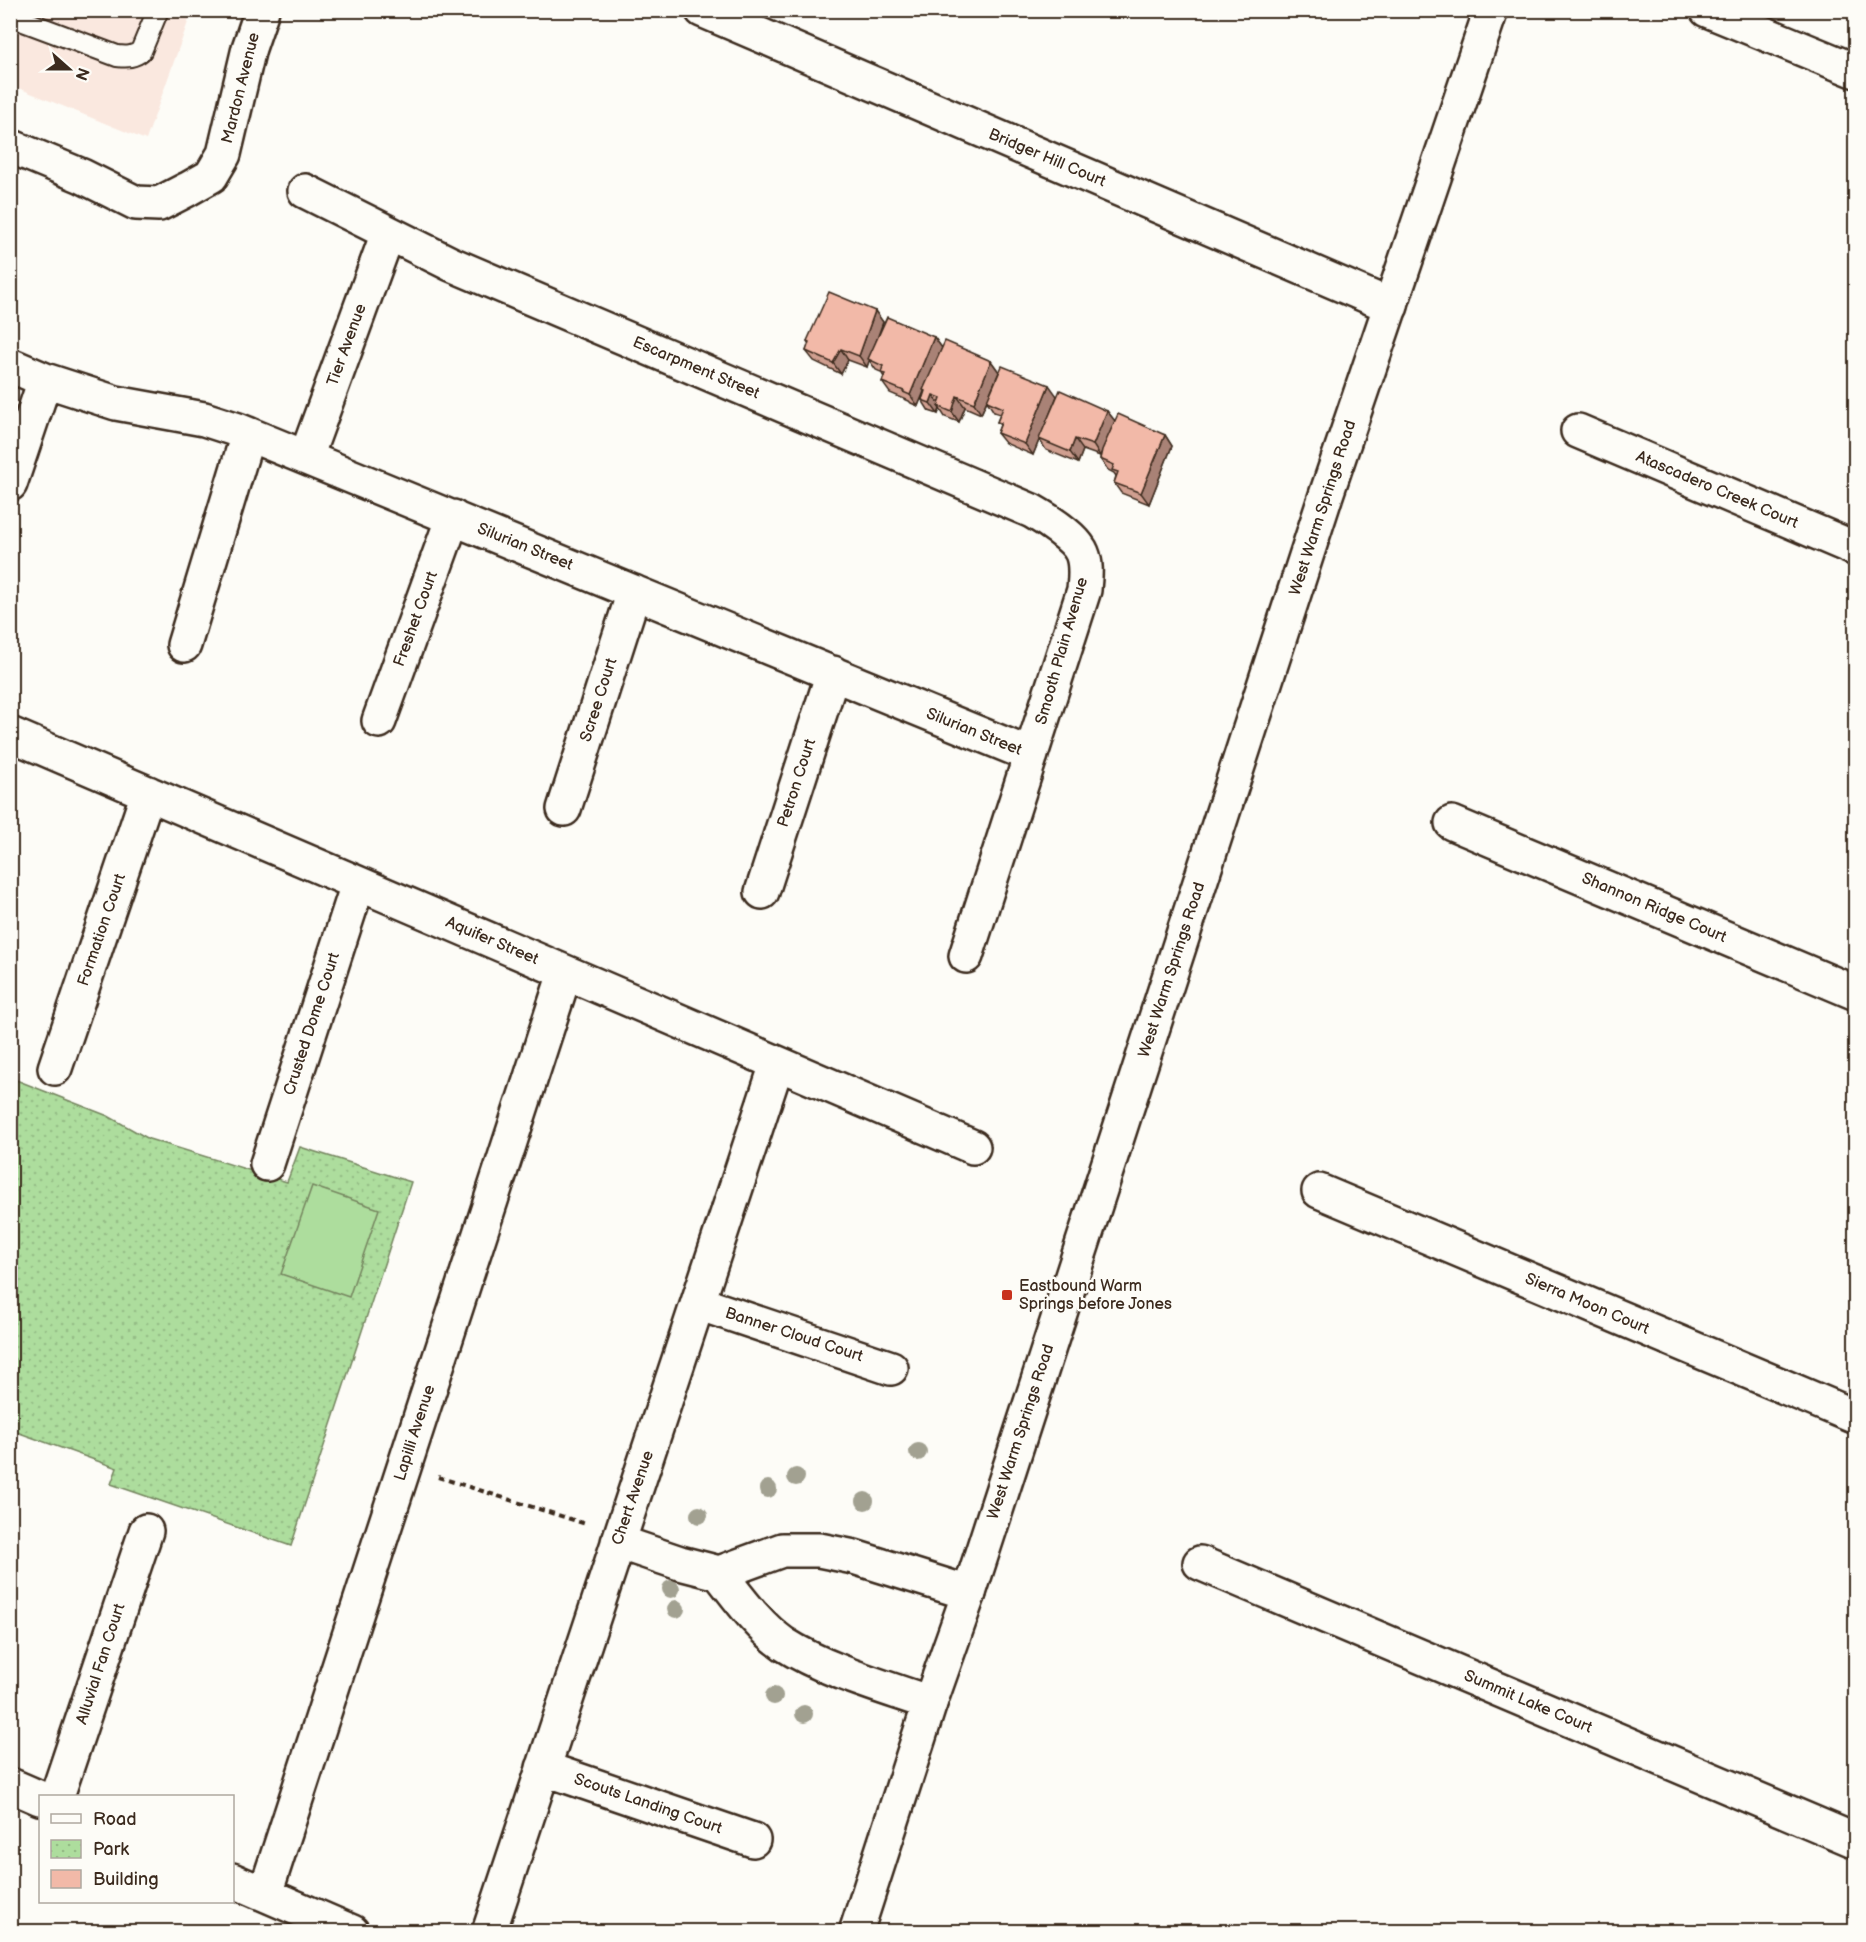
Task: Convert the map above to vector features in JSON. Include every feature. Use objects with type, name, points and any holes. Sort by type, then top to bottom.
[{"type":"street","name":"Mardon Avenue","points":[[10,146],[82,176],[135,203],[159,204],[211,176],[224,153],[249,48],[262,10]]},
{"type":"street","name":"Bridger Hill Court","points":[[702,10],[1391,306]]},
{"type":"street","name":"West Warm Springs Road","points":[[856,1932],[930,1703],[969,1593],[1326,495],[1491,10]]},
{"type":"street","points":[[1707,10],[1856,72]]},
{"type":"street","name":"Escarpment Street","points":[[305,191],[452,264],[1032,512],[1056,525],[1082,551]]},
{"type":"street","name":"Tier Avenue","points":[[306,458],[388,232]]},
{"type":"street","name":"Silurian Street","points":[[10,365],[45,380],[116,403],[204,419],[248,434],[1031,755]]},
{"type":"street","points":[[10,484],[45,380]]},
{"type":"street","name":"Atascadero Creek Court","points":[[1578,431],[1856,549]]},
{"type":"street","points":[[184,645],[248,434]]},
{"type":"street","name":"Freshet Court","points":[[379,721],[453,517]]},
{"type":"street","name":"Smooth Plain Avenue","points":[[966,956],[1084,590],[1086,571],[1082,551]]},
{"type":"street","name":"Scree Court","points":[[564,809],[634,592]]},
{"type":"street","name":"Petron Court","points":[[762,892],[832,674]]},
{"type":"street","name":"Aquifer Street","points":[[10,734],[973,1147]]},
{"type":"street","name":"Formation Court","points":[[56,1068],[148,794]]},
{"type":"street","name":"Shannon Ridge Court","points":[[1452,823],[1856,993]]},
{"type":"street","name":"Crusted Dome Court","points":[[267,1164],[358,884]]},
{"type":"street","name":"Lapilli Avenue","points":[[265,1894],[565,973]]},
{"type":"street","name":"Chert Avenue","points":[[489,1932],[777,1064]]},
{"type":"street","name":"Sierra Moon Court","points":[[1319,1191],[1856,1417]]},
{"type":"street","name":"Banner Cloud Court","points":[[698,1303],[891,1368]]},
{"type":"street","name":"Alluvial Fan Court","points":[[58,1795],[146,1531]]},
{"type":"street","points":[[619,1538],[680,1563],[718,1573],[782,1550],[819,1550],[854,1557],[969,1593]]},
{"type":"street","name":"Summit Lake Court","points":[[1200,1563],[1856,1841]]},
{"type":"street","points":[[718,1573],[753,1615],[784,1643],[825,1665],[930,1703]]},
{"type":"street","name":"Scouts Landing Court","points":[[543,1768],[753,1840]]},
{"type":"street","points":[[10,1785],[39,1798]]},
{"type":"street","points":[[234,1881],[352,1932]]},
{"type":"lane","points":[[10,16],[117,56],[128,57],[141,51],[158,10]]},
{"type":"path","points":[[404,1467],[619,1538]]},
{"type":"shaded area","points":[[10,11],[192,11],[146,140],[11,85]]},
{"type":"green space","points":[[11,1078],[108,1116],[149,1139],[287,1182],[300,1147],[411,1182],[291,1546],[111,1484],[117,1468],[11,1430]]},
{"type":"green space","points":[[312,1186],[379,1209],[349,1297],[281,1274]]},
{"type":"building","points":[[829,292],[875,311],[859,356],[841,349],[833,363],[806,351],[809,342],[807,341]]},
{"type":"building","points":[[887,317],[934,337],[910,395],[882,382],[885,374],[881,373],[883,366],[868,359]]},
{"type":"building","points":[[945,341],[991,361],[974,403],[957,396],[952,412],[938,406],[941,398],[933,395],[930,403],[922,400],[925,391],[923,390]]},
{"type":"building","points":[[1002,366],[1049,385],[1025,444],[997,433],[1001,423],[997,422],[1003,408],[987,401]]},
{"type":"building","points":[[1060,390],[1107,411],[1093,445],[1075,439],[1070,452],[1039,439]]},
{"type":"building","points":[[1118,414],[1165,435],[1141,493],[1114,483],[1118,472],[1112,470],[1114,465],[1100,459]]},
{"type":"place","name":"Eastbound Warm Springs before Jones","points":[[1007,1295]]}]
